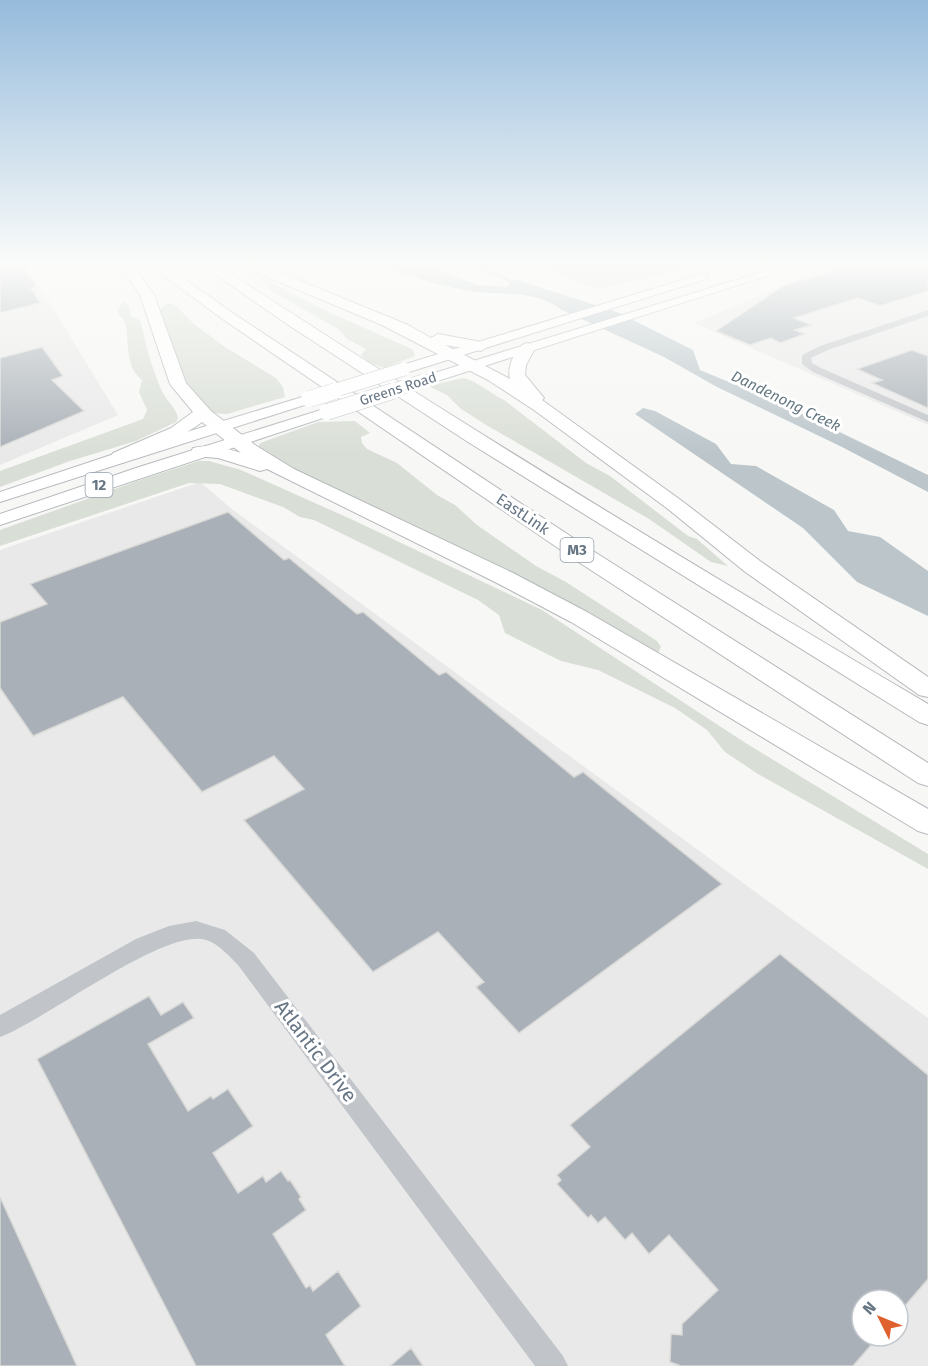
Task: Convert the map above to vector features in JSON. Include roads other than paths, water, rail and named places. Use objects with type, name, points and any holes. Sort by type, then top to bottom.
[{"type":"highway","points":[[158,328],[178,384],[203,413],[268,462],[308,484],[560,607],[928,823]]},
{"type":"highway","name":"EastLink","points":[[245,328],[575,549],[928,776]]},
{"type":"highway","name":"M3","points":[[304,328],[444,420],[625,533],[928,716]]},
{"type":"highway","points":[[399,328],[472,365],[540,406],[800,602],[928,689]]},
{"type":"highway","points":[[406,328],[447,341],[481,346]]},
{"type":"highway","points":[[527,348],[525,356],[517,366],[518,379],[540,406]]},
{"type":"highway","points":[[120,457],[177,432],[203,413]]},
{"type":"highway","points":[[200,452],[219,452],[236,457],[308,484]]},
{"type":"main road","name":"Greens Road","points":[[0,497],[120,457],[538,328]]},
{"type":"main road","name":"Greens Road","points":[[0,520],[200,452],[591,328]]},
{"type":"street","points":[[884,328],[824,348],[806,357],[807,364],[928,419]]},
{"type":"street","name":"Atlantic Drive","points":[[0,1027],[171,934],[197,930],[214,934],[246,959],[553,1366]]},
{"type":"water label","name":"Dandenong Creek","points":[[786,401]]}]
